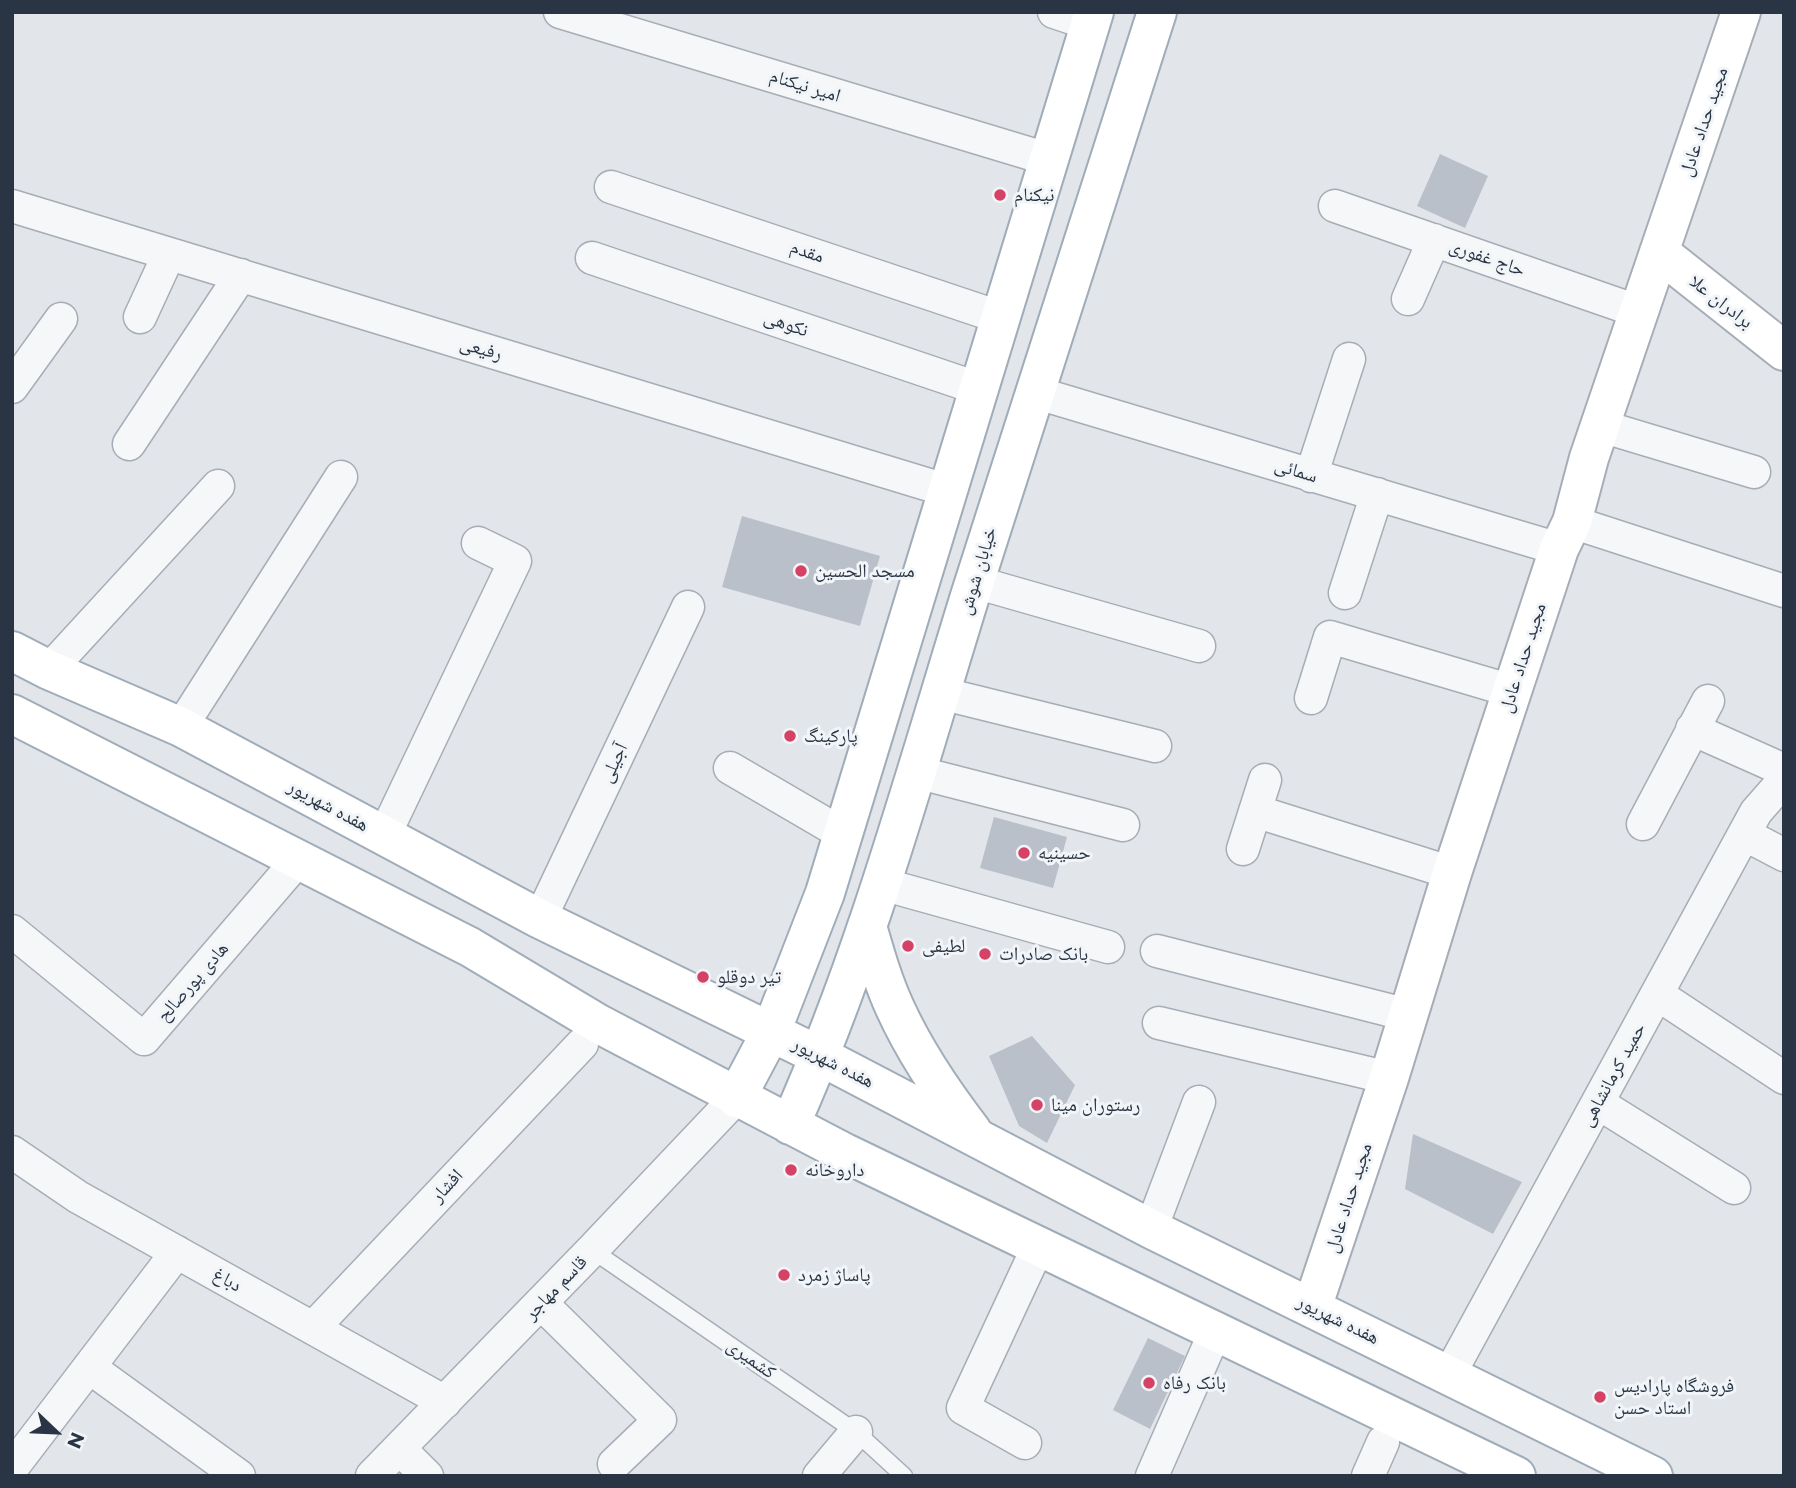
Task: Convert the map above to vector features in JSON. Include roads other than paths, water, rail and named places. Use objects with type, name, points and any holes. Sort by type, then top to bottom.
[{"type":"main road","name":"خیابان شوش","points":[[790,1125],[820,1056],[881,884],[1034,392],[1157,12]]},
{"type":"main road","name":"مجید حداد عادل","points":[[1312,1307],[1389,1078],[1452,873],[1566,536],[1589,458],[1741,12]]},
{"type":"main road","points":[[736,1098],[771,1032],[825,893],[1051,160],[1092,18]]},
{"type":"main road","name":"برادران علا","points":[[1659,253],[1784,351]]},
{"type":"main road","name":"هفده شهریور","points":[[12,651],[49,670],[181,727],[540,919],[820,1056],[1150,1229],[1653,1476]]},
{"type":"main road","points":[[12,714],[470,947],[597,1023],[736,1098],[1038,1247],[1516,1476]]},
{"type":"main road","points":[[867,926],[894,1007],[922,1060],[980,1141]]},
{"type":"street","name":"امیر نیکنام","points":[[560,12],[1051,160]]},
{"type":"street","points":[[1054,12],[1092,18]]},
{"type":"street","name":"مقدم","points":[[611,187],[1002,318]]},
{"type":"street","name":"حاج غفوری","points":[[1335,206],[1640,312]]},
{"type":"street","name":"رفیعی","points":[[14,211],[241,275],[949,491]]},
{"type":"street","points":[[1408,299],[1434,240]]},
{"type":"street","points":[[139,317],[169,254]]},
{"type":"street","name":"نکوهی","points":[[592,258],[980,389]]},
{"type":"street","points":[[128,444],[241,275]]},
{"type":"street","points":[[12,387],[61,319]]},
{"type":"street","points":[[1311,475],[1349,359]]},
{"type":"street","name":"سمائی","points":[[1034,392],[1377,494],[1566,536],[1784,591]]},
{"type":"street","points":[[1601,426],[1755,472]]},
{"type":"street","points":[[181,727],[341,477]]},
{"type":"street","points":[[49,670],[218,486]]},
{"type":"street","points":[[1345,593],[1377,494]]},
{"type":"street","points":[[384,836],[515,561],[478,543]]},
{"type":"street","points":[[975,582],[1199,646]]},
{"type":"street","name":"آجیلی","points":[[540,919],[688,607]]},
{"type":"street","points":[[1311,698],[1330,637],[1512,691]]},
{"type":"street","points":[[940,693],[1155,746]]},
{"type":"street","points":[[1643,824],[1708,701]]},
{"type":"street","points":[[1692,729],[1784,769]]},
{"type":"street","points":[[730,768],[844,834]]},
{"type":"street","points":[[916,772],[1123,825]]},
{"type":"street","points":[[1243,849],[1265,780]]},
{"type":"street","name":"حمید کرمانشاهی","points":[[1449,1375],[1744,834],[1756,813],[1784,780]]},
{"type":"street","points":[[1255,811],[1452,873]]},
{"type":"street","points":[[1744,834],[1784,855]]},
{"type":"street","name":"هادی پورصالح","points":[[12,930],[144,1039],[298,860]]},
{"type":"street","points":[[881,884],[1108,947]]},
{"type":"street","points":[[1157,951],[1408,1015]]},
{"type":"street","points":[[1657,994],[1784,1078]]},
{"type":"street","points":[[1159,1023],[1389,1078]]},
{"type":"street","name":"افشار","points":[[313,1328],[582,1044]]},
{"type":"street","name":"قاسم مهاجر","points":[[372,1476],[736,1098]]},
{"type":"street","points":[[1150,1229],[1199,1102]]},
{"type":"street","points":[[1598,1103],[1734,1188]]},
{"type":"street","name":"دباغ","points":[[12,1152],[78,1197],[445,1402]]},
{"type":"street","points":[[1025,1443],[962,1408],[1038,1247]]},
{"type":"street","points":[[12,1468],[177,1252]]},
{"type":"street","points":[[541,1303],[660,1420],[614,1464]]},
{"type":"street","points":[[1152,1476],[1215,1332]]},
{"type":"street","points":[[89,1367],[239,1476]]},
{"type":"street","points":[[819,1476],[856,1432]]},
{"type":"street","points":[[1368,1476],[1383,1442]]},
{"type":"street","points":[[399,1448],[427,1476]]},
{"type":"lane","name":"کشمیری","points":[[592,1250],[856,1432],[904,1476]]},
{"type":"place","name":"نیکنام","points":[[1000,195]]},
{"type":"place","name":"مسجد الحسین","points":[[801,571]]},
{"type":"place","name":"پارکینگ","points":[[790,736]]},
{"type":"place","name":"حسینیه","points":[[1024,853]]},
{"type":"place","name":"لطیفی","points":[[908,946]]},
{"type":"place","name":"بانک صادرات","points":[[985,954]]},
{"type":"place","name":"تیر دوقلو","points":[[703,977]]},
{"type":"place","name":"رستوران مینا","points":[[1037,1105]]},
{"type":"place","name":"داروخانه","points":[[791,1170]]},
{"type":"place","name":"پاساژ زمرد","points":[[784,1275]]},
{"type":"place","name":"بانک رفاه","points":[[1149,1383]]},
{"type":"place","name":"فروشگاه پارادیس استاد حسن","points":[[1600,1397]]}]
